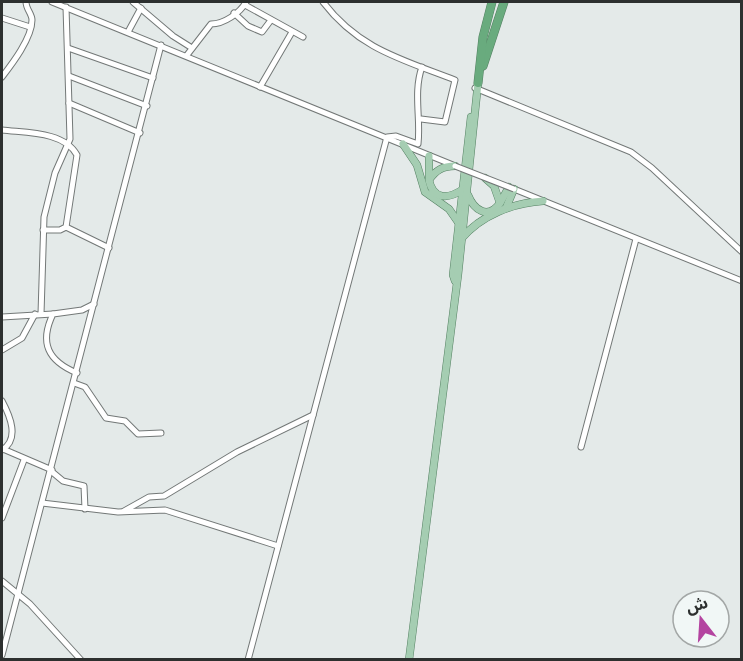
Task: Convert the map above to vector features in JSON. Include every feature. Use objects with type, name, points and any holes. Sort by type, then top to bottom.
[{"type":"highway","points":[[478,85],[480,55],[490,2]]},
{"type":"highway","points":[[478,85],[504,2]]},
{"type":"main road","points":[[409,660],[462,239],[465,191],[478,85]]},
{"type":"main road","points":[[403,144],[413,156],[425,192],[449,209],[459,222]]},
{"type":"main road","points":[[427,155],[429,180],[439,196],[453,196],[465,191]]},
{"type":"main road","points":[[420,174],[427,155]]},
{"type":"main road","points":[[429,180],[439,169],[455,166]]},
{"type":"main road","points":[[485,178],[494,186],[503,206]]},
{"type":"main road","points":[[462,239],[472,226],[503,206],[512,188]]},
{"type":"main road","points":[[465,191],[479,212],[524,202],[543,201]]},
{"type":"main road","points":[[455,281],[453,275],[465,191]]},
{"type":"street","points":[[2,77],[19,55],[30,27],[32,20],[26,2]]},
{"type":"street","points":[[52,2],[741,281]]},
{"type":"street","points":[[133,2],[173,36],[192,48]]},
{"type":"street","points":[[322,2],[349,32],[364,42],[456,83],[445,122],[420,119]]},
{"type":"street","points":[[187,55],[211,24],[222,23],[245,3],[303,37]]},
{"type":"street","points":[[2,350],[22,338],[38,314],[43,230],[55,173],[68,144],[71,120],[66,7]]},
{"type":"street","points":[[128,32],[141,8]]},
{"type":"street","points":[[234,13],[248,26],[262,32],[271,20]]},
{"type":"street","points":[[2,18],[30,27]]},
{"type":"street","points":[[260,87],[292,32]]},
{"type":"street","points":[[2,655],[140,133],[161,45]]},
{"type":"street","points":[[68,48],[153,78]]},
{"type":"street","points":[[387,137],[396,136],[417,145],[420,119],[417,87],[422,67]]},
{"type":"street","points":[[69,76],[147,106]]},
{"type":"street","points":[[478,85],[631,152],[652,168],[741,252]]},
{"type":"street","points":[[69,103],[140,133]]},
{"type":"street","points":[[2,130],[36,134],[68,144],[77,158],[66,227]]},
{"type":"street","points":[[248,660],[387,137]]},
{"type":"street","points":[[66,227],[109,248]]},
{"type":"street","points":[[43,230],[60,230],[66,227]]},
{"type":"street","points":[[581,447],[636,238]]},
{"type":"street","points":[[2,317],[82,310],[94,304]]},
{"type":"street","points":[[53,314],[45,346],[65,367],[77,373]]},
{"type":"street","points":[[74,383],[85,387],[106,418],[125,421],[138,434],[161,433]]},
{"type":"street","points":[[2,401],[10,422],[12,436],[9,444],[2,449],[51,471],[63,481],[84,486],[85,509]]},
{"type":"street","points":[[123,512],[149,497],[164,496],[237,452],[313,415]]},
{"type":"street","points":[[2,518],[24,460]]},
{"type":"street","points":[[42,503],[123,512],[165,510],[278,546]]},
{"type":"street","points":[[2,581],[17,593],[81,660]]}]
